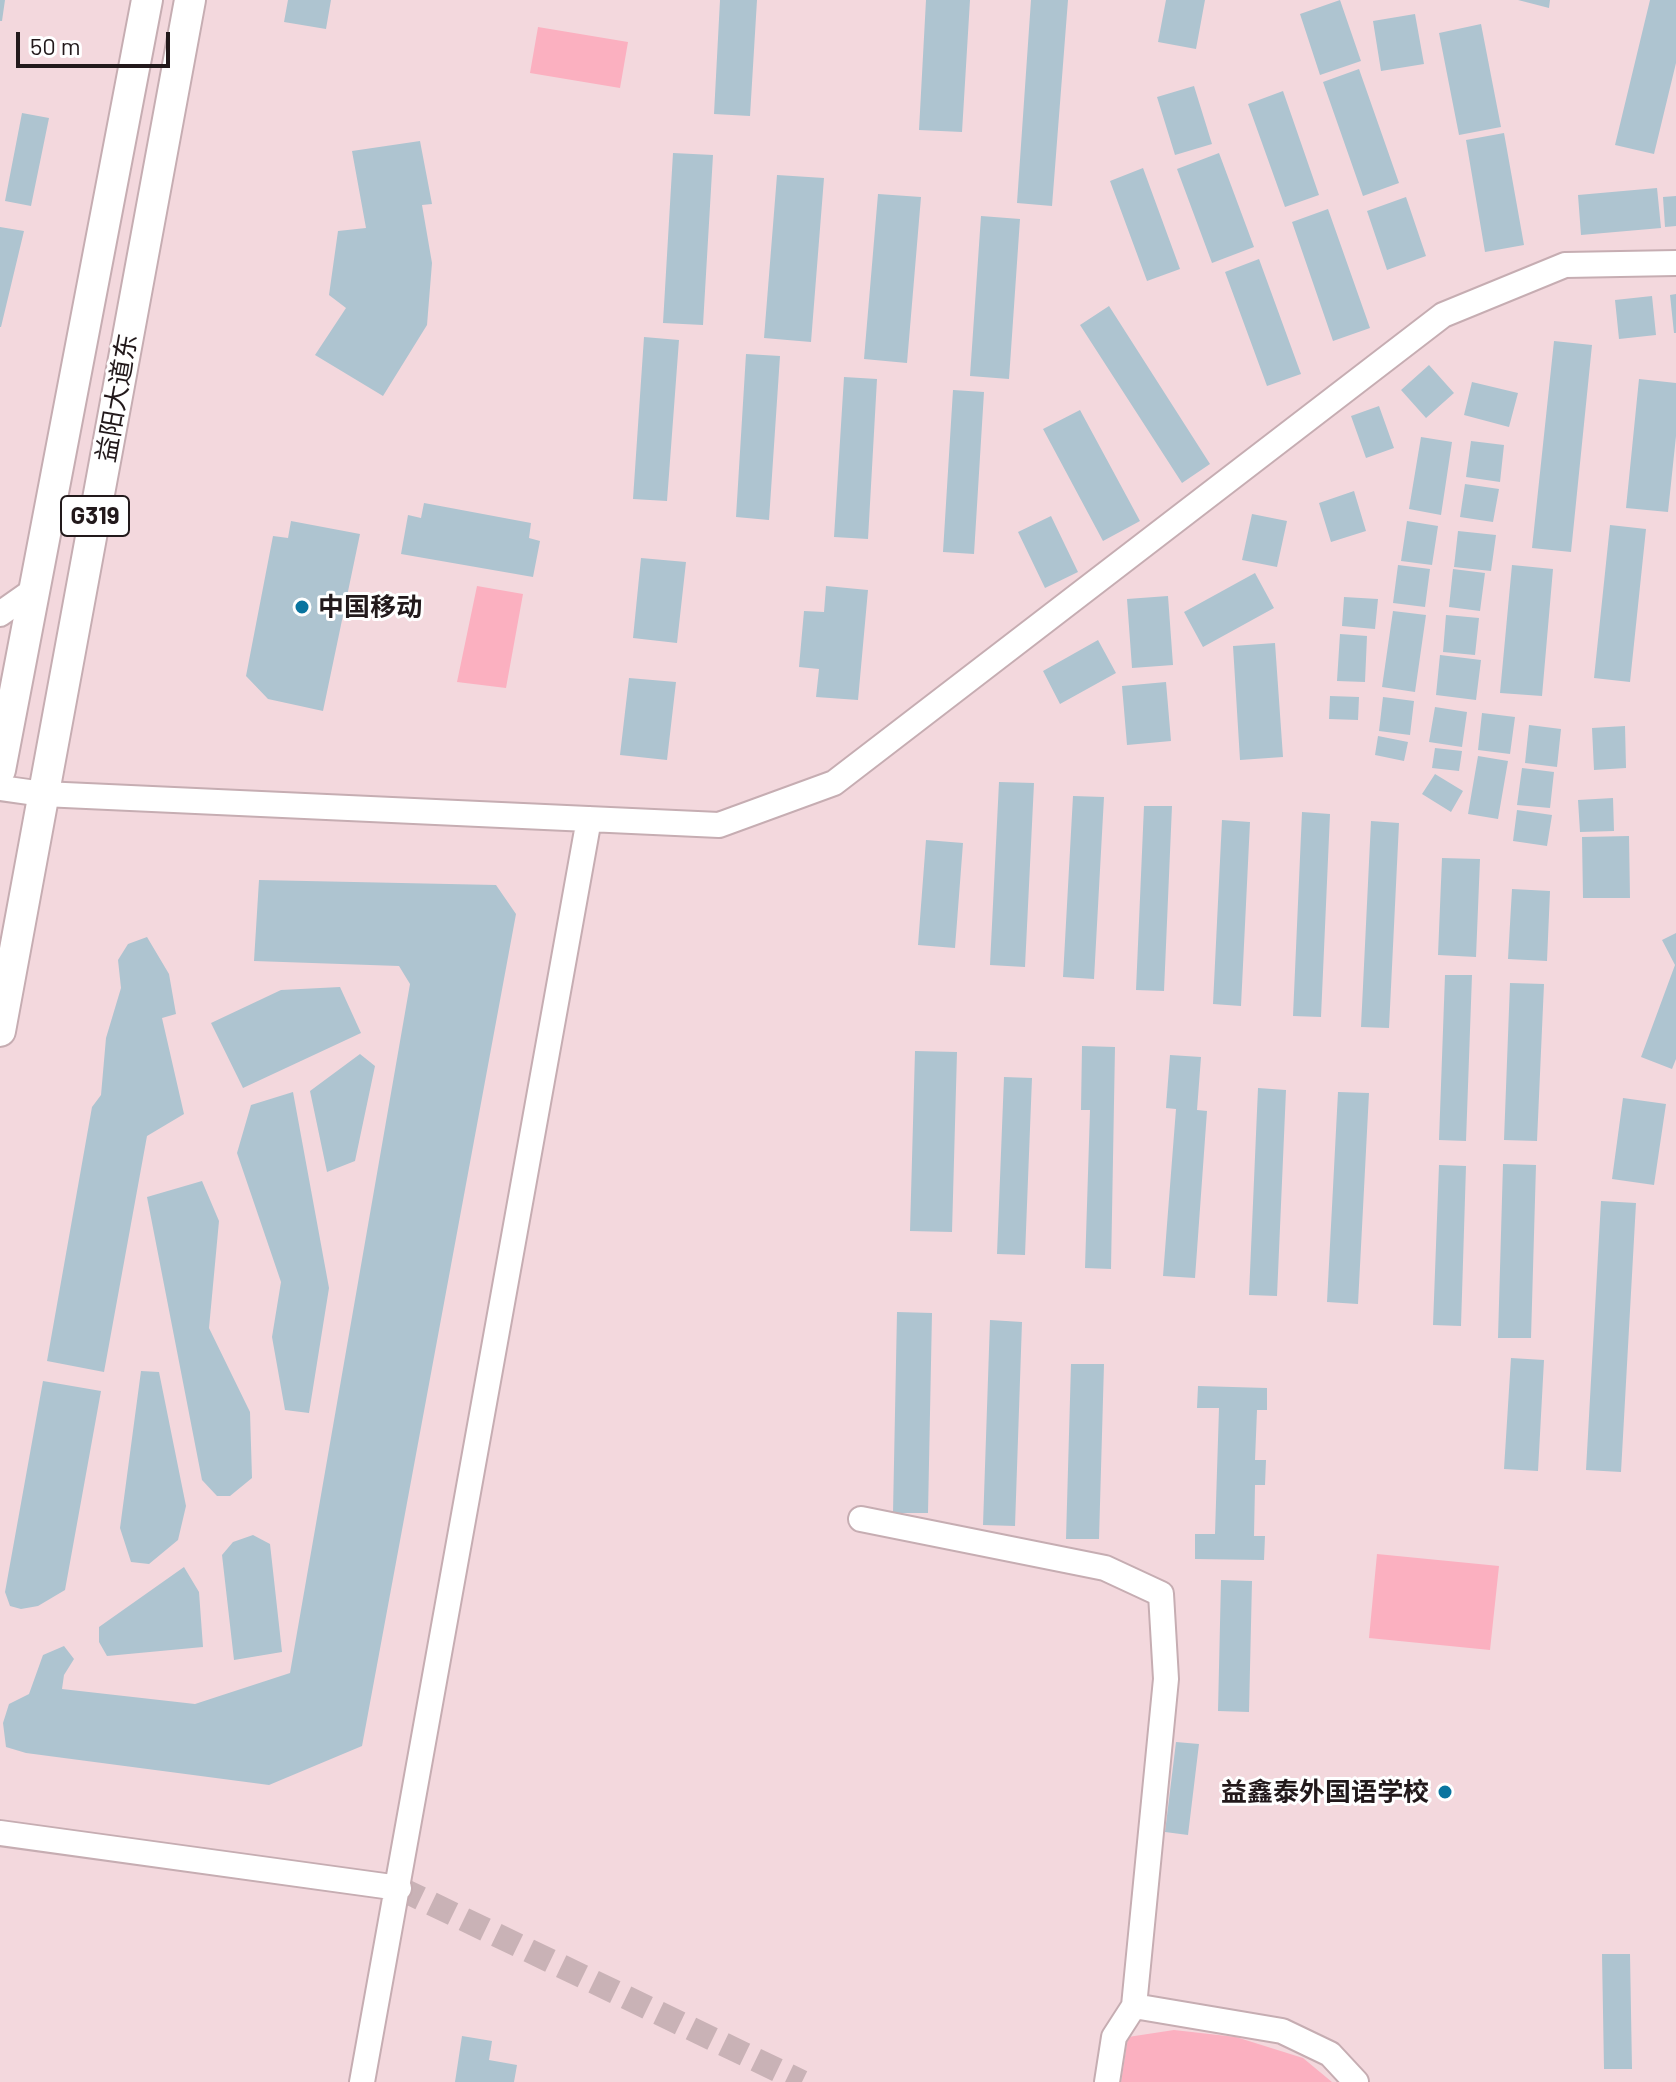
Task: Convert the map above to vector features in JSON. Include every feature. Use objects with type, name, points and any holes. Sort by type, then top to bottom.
[{"type":"main road","name":"G319","points":[[0,770],[147,0]]},
{"type":"main road","name":"益阳大道东","points":[[0,1031],[190,0]]},
{"type":"street","points":[[0,788],[43,794],[719,825],[834,783],[1443,315],[1565,265],[1676,263]]},
{"type":"street","points":[[0,614],[34,590]]},
{"type":"street","points":[[362,2082],[589,819]]},
{"type":"street","points":[[861,1519],[1105,1568],[1161,1594],[1166,1679],[1134,2006],[1114,2037],[1107,2082]]},
{"type":"street","points":[[0,1833],[399,1888]]},
{"type":"street","points":[[1134,2006],[1282,2031],[1330,2054],[1356,2082]]},
{"type":"shaded area","points":[[538,27],[628,42],[620,88],[530,73]]},
{"type":"shaded area","points":[[477,586],[523,594],[506,688],[457,682]]},
{"type":"shaded area","points":[[1377,1554],[1499,1566],[1490,1650],[1369,1638]]},
{"type":"shaded area","points":[[1174,2030],[1236,2037],[1303,2058],[1332,2082],[1121,2082],[1128,2037]]},
{"type":"building","points":[[0,0],[5,0],[2,21],[0,21]]},
{"type":"building","points":[[288,0],[331,0],[326,29],[284,22]]},
{"type":"building","points":[[720,0],[757,0],[750,116],[714,114]]},
{"type":"building","points":[[926,0],[970,0],[962,132],[919,130]]},
{"type":"building","points":[[1031,0],[1068,0],[1052,206],[1017,203]]},
{"type":"building","points":[[1166,0],[1205,0],[1196,49],[1158,42]]},
{"type":"building","points":[[1340,0],[1361,61],[1320,75],[1300,14]]},
{"type":"building","points":[[1518,0],[1550,0],[1549,8]]},
{"type":"building","points":[[1650,0],[1676,0],[1676,63],[1654,154],[1615,145]]},
{"type":"building","points":[[1415,14],[1424,64],[1381,71],[1373,21]]},
{"type":"building","points":[[1481,24],[1501,127],[1459,135],[1439,33]]},
{"type":"building","points":[[1359,69],[1399,183],[1363,196],[1323,82]]},
{"type":"building","points":[[1194,86],[1212,144],[1175,155],[1157,97]]},
{"type":"building","points":[[1283,91],[1319,195],[1285,207],[1248,104]]},
{"type":"building","points":[[22,113],[49,118],[31,206],[5,201]]},
{"type":"building","points":[[1504,133],[1524,245],[1485,252],[1466,140]]},
{"type":"building","points":[[420,141],[432,204],[422,205],[432,263],[427,325],[383,396],[315,355],[346,308],[329,295],[338,231],[366,228],[352,151]]},
{"type":"building","points":[[673,153],[713,155],[703,325],[663,323]]},
{"type":"building","points":[[1219,153],[1254,247],[1212,263],[1177,169]]},
{"type":"building","points":[[1143,168],[1180,269],[1147,281],[1110,181]]},
{"type":"building","points":[[777,175],[824,178],[811,342],[764,338]]},
{"type":"building","points":[[1657,188],[1661,228],[1581,235],[1578,195]]},
{"type":"building","points":[[878,194],[921,197],[907,363],[864,359]]},
{"type":"building","points":[[1676,196],[1676,226],[1665,227],[1663,197]]},
{"type":"building","points":[[1406,197],[1426,256],[1387,270],[1367,211]]},
{"type":"building","points":[[1328,209],[1370,328],[1333,341],[1292,222]]},
{"type":"building","points":[[981,216],[1020,219],[1009,379],[970,376]]},
{"type":"building","points":[[0,227],[24,231],[1,327],[0,327]]},
{"type":"building","points":[[1259,259],[1301,374],[1267,386],[1225,272]]},
{"type":"building","points":[[1676,294],[1676,333],[1674,333],[1670,295]]},
{"type":"building","points":[[1652,296],[1656,335],[1619,339],[1615,300]]},
{"type":"building","points":[[1109,306],[1210,464],[1182,483],[1080,325]]},
{"type":"building","points":[[644,337],[679,340],[667,501],[633,499]]},
{"type":"building","points":[[1554,341],[1592,345],[1571,552],[1532,548]]},
{"type":"building","points":[[746,354],[780,356],[769,520],[736,517]]},
{"type":"building","points":[[1429,365],[1454,393],[1426,418],[1401,390]]},
{"type":"building","points":[[844,377],[877,379],[868,539],[834,537]]},
{"type":"building","points":[[1639,379],[1676,383],[1676,436],[1668,512],[1626,508]]},
{"type":"building","points":[[1472,382],[1518,393],[1509,427],[1464,415]]},
{"type":"building","points":[[953,390],[984,392],[974,554],[943,552]]},
{"type":"building","points":[[1379,406],[1394,448],[1366,458],[1351,416]]},
{"type":"building","points":[[1080,410],[1140,521],[1103,541],[1043,429]]},
{"type":"building","points":[[1421,437],[1452,442],[1441,515],[1409,509]]},
{"type":"building","points":[[1471,441],[1504,445],[1500,482],[1466,477]]},
{"type":"building","points":[[1465,484],[1499,489],[1493,522],[1460,517]]},
{"type":"building","points":[[1354,491],[1366,531],[1331,542],[1319,503]]},
{"type":"building","points":[[424,503],[531,523],[529,538],[540,541],[533,577],[401,554],[408,515],[421,518]]},
{"type":"building","points":[[1252,514],[1287,521],[1277,567],[1242,560]]},
{"type":"building","points":[[1051,516],[1078,572],[1045,588],[1018,532]]},
{"type":"building","name":"中国移动","points":[[291,521],[360,534],[323,711],[268,699],[246,676],[273,536],[288,538]]},
{"type":"building","points":[[1407,521],[1438,526],[1432,565],[1401,561]]},
{"type":"building","points":[[1610,525],[1646,529],[1630,682],[1594,678]]},
{"type":"building","points":[[1458,531],[1496,535],[1491,571],[1454,567]]},
{"type":"building","points":[[641,558],[686,562],[677,643],[633,638]]},
{"type":"building","points":[[1398,565],[1430,569],[1425,607],[1393,603]]},
{"type":"building","points":[[1512,565],[1553,569],[1542,696],[1500,693]]},
{"type":"building","points":[[1453,569],[1485,573],[1480,611],[1449,607]]},
{"type":"building","points":[[1255,573],[1274,608],[1203,647],[1184,612]]},
{"type":"building","points":[[826,586],[868,590],[858,700],[816,697],[819,669],[799,667],[804,611],[824,612]]},
{"type":"building","points":[[1168,596],[1173,665],[1132,668],[1127,599]]},
{"type":"building","points":[[1344,597],[1378,599],[1375,629],[1342,626]]},
{"type":"building","points":[[1393,611],[1426,615],[1415,692],[1382,687]]},
{"type":"building","points":[[1446,615],[1479,618],[1475,655],[1443,652]]},
{"type":"building","points":[[1340,634],[1367,636],[1365,682],[1337,681]]},
{"type":"building","points":[[1098,640],[1116,673],[1060,704],[1043,671]]},
{"type":"building","points":[[1275,643],[1283,757],[1240,760],[1233,646]]},
{"type":"building","points":[[1440,655],[1481,660],[1476,700],[1436,695]]},
{"type":"building","points":[[629,678],[676,682],[667,760],[620,755]]},
{"type":"building","points":[[1166,682],[1171,741],[1127,745],[1122,686]]},
{"type":"building","points":[[1330,696],[1359,697],[1358,720],[1329,719]]},
{"type":"building","points":[[1383,697],[1414,701],[1410,735],[1379,731]]},
{"type":"building","points":[[1435,707],[1467,712],[1462,747],[1429,742]]},
{"type":"building","points":[[1482,713],[1515,717],[1510,754],[1478,750]]},
{"type":"building","points":[[1529,725],[1561,729],[1557,767],[1525,763]]},
{"type":"building","points":[[1625,726],[1626,768],[1594,770],[1592,728]]},
{"type":"building","points":[[1378,736],[1408,742],[1404,761],[1375,755]]},
{"type":"building","points":[[1435,748],[1462,751],[1459,771],[1432,768]]},
{"type":"building","points":[[1478,756],[1508,761],[1498,819],[1468,814]]},
{"type":"building","points":[[1522,768],[1554,772],[1550,808],[1517,805]]},
{"type":"building","points":[[1435,774],[1463,791],[1451,812],[1422,794]]},
{"type":"building","points":[[999,782],[1034,783],[1025,967],[990,965]]},
{"type":"building","points":[[1073,796],[1104,797],[1094,979],[1063,977]]},
{"type":"building","points":[[1613,798],[1614,831],[1580,832],[1578,800]]},
{"type":"building","points":[[1144,806],[1172,806],[1164,991],[1136,990]]},
{"type":"building","points":[[1517,810],[1552,815],[1547,846],[1513,841]]},
{"type":"building","points":[[1302,812],[1330,814],[1321,1017],[1293,1016]]},
{"type":"building","points":[[1222,820],[1250,822],[1241,1006],[1213,1004]]},
{"type":"building","points":[[1371,821],[1399,823],[1389,1028],[1361,1027]]},
{"type":"building","points":[[1629,836],[1630,898],[1583,898],[1582,837]]},
{"type":"building","points":[[926,840],[963,843],[955,948],[918,945]]},
{"type":"building","points":[[1442,858],[1480,859],[1476,957],[1438,955]]},
{"type":"building","points":[[259,880],[496,885],[516,914],[362,1746],[269,1785],[26,1753],[6,1747],[3,1723],[9,1704],[29,1694],[43,1655],[64,1646],[74,1659],[64,1675],[62,1689],[195,1704],[290,1673],[410,984],[399,966],[254,961]]},
{"type":"building","points":[[1512,889],[1550,891],[1547,961],[1508,959]]},
{"type":"building","points":[[1676,933],[1676,1059],[1672,1069],[1641,1057],[1675,965],[1662,940]]},
{"type":"building","points":[[147,937],[169,974],[176,1014],[162,1018],[184,1114],[147,1136],[104,1372],[47,1361],[92,1107],[101,1095],[106,1038],[121,988],[118,960],[128,944]]},
{"type":"building","points":[[1445,975],[1472,975],[1466,1141],[1439,1140]]},
{"type":"building","points":[[1510,983],[1544,984],[1537,1141],[1504,1140]]},
{"type":"building","points":[[340,987],[361,1033],[243,1088],[211,1023],[281,990]]},
{"type":"building","points":[[1082,1046],[1115,1047],[1111,1269],[1085,1268],[1090,1110],[1081,1110]]},
{"type":"building","points":[[915,1051],[957,1052],[952,1232],[910,1231]]},
{"type":"building","points":[[360,1054],[375,1066],[355,1161],[327,1172],[310,1091]]},
{"type":"building","points":[[1170,1055],[1201,1057],[1197,1110],[1207,1111],[1195,1278],[1163,1276],[1176,1109],[1166,1108]]},
{"type":"building","points":[[1004,1077],[1032,1078],[1025,1255],[997,1254]]},
{"type":"building","points":[[1258,1088],[1286,1090],[1277,1296],[1249,1295]]},
{"type":"building","points":[[293,1092],[329,1288],[309,1413],[285,1410],[272,1337],[281,1282],[237,1153],[251,1105]]},
{"type":"building","points":[[1338,1092],[1369,1093],[1358,1304],[1327,1302]]},
{"type":"building","points":[[1623,1098],[1666,1104],[1654,1185],[1612,1179]]},
{"type":"building","points":[[1503,1164],[1536,1165],[1531,1338],[1498,1338]]},
{"type":"building","points":[[1439,1165],[1466,1166],[1461,1326],[1433,1325]]},
{"type":"building","points":[[202,1181],[219,1221],[209,1328],[250,1412],[252,1478],[230,1496],[217,1496],[202,1480],[147,1197]]},
{"type":"building","points":[[1601,1201],[1636,1203],[1621,1472],[1586,1470]]},
{"type":"building","points":[[897,1312],[932,1313],[928,1513],[893,1513]]},
{"type":"building","points":[[990,1320],[1022,1322],[1015,1526],[983,1525]]},
{"type":"building","points":[[1511,1358],[1544,1360],[1538,1471],[1504,1469]]},
{"type":"building","points":[[1071,1364],[1104,1364],[1099,1539],[1066,1539]]},
{"type":"building","points":[[141,1371],[159,1372],[186,1506],[178,1540],[149,1564],[131,1562],[120,1528]]},
{"type":"building","points":[[43,1381],[101,1391],[65,1590],[38,1606],[21,1609],[10,1606],[5,1592]]},
{"type":"building","points":[[1198,1386],[1267,1388],[1267,1410],[1257,1410],[1255,1460],[1266,1460],[1265,1485],[1255,1485],[1254,1536],[1265,1536],[1264,1560],[1195,1559],[1195,1534],[1215,1534],[1219,1408],[1197,1408]]},
{"type":"building","points":[[253,1535],[270,1544],[282,1652],[234,1660],[222,1555],[233,1542]]},
{"type":"building","points":[[184,1567],[199,1592],[203,1647],[107,1656],[99,1642],[99,1627]]},
{"type":"building","points":[[1221,1580],[1252,1581],[1249,1712],[1218,1711]]},
{"type":"building","points":[[1176,1742],[1199,1744],[1188,1835],[1165,1832]]},
{"type":"building","points":[[1602,1954],[1630,1954],[1632,2069],[1604,2069]]},
{"type":"building","points":[[462,2036],[492,2041],[489,2060],[517,2065],[514,2082],[455,2082]]},
{"type":"tunnel","points":[[399,1888],[802,2082]]},
{"type":"place","name":"中国移动","points":[[302,607]]},
{"type":"place","name":"益鑫泰外国语学校","points":[[1445,1792]]}]
